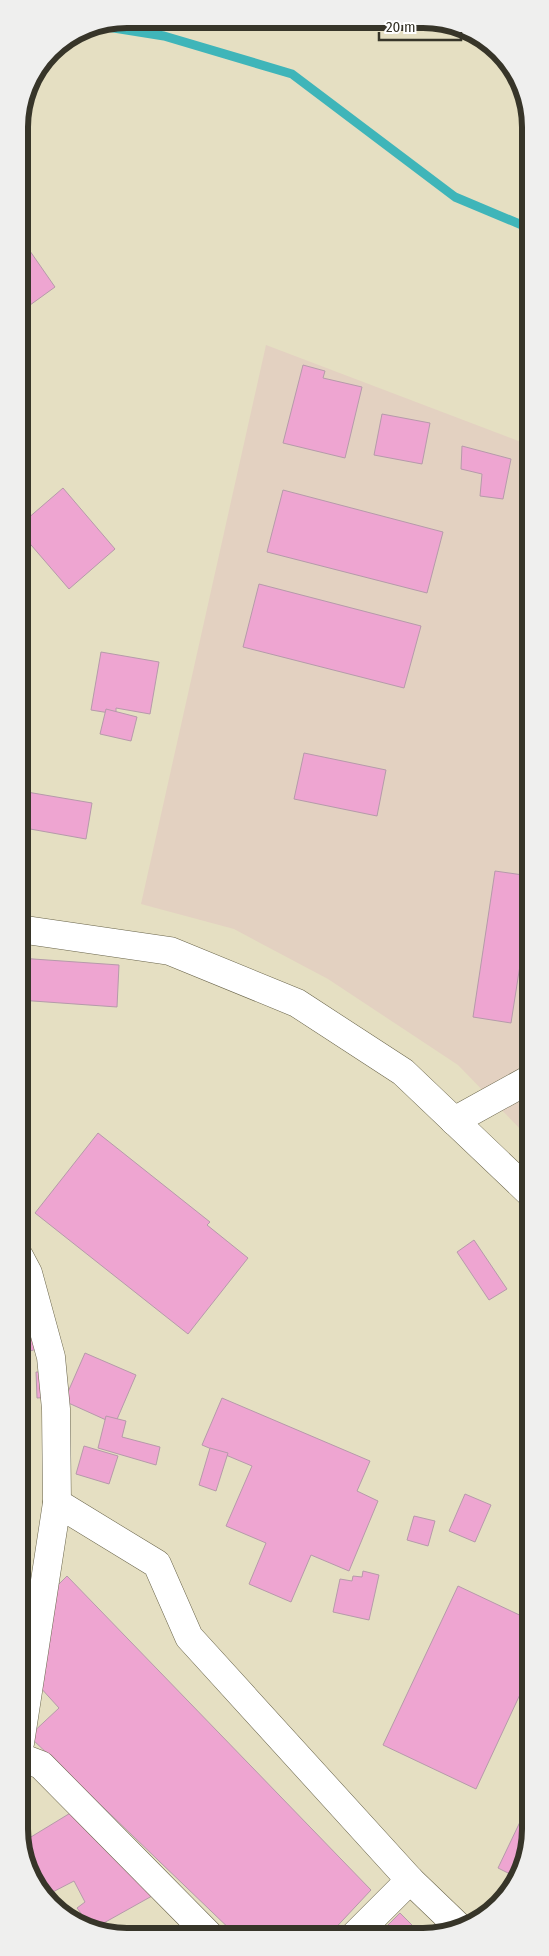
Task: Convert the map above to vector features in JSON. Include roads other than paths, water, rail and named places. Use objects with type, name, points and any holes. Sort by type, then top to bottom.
[{"type":"street","points":[[28,929],[170,951],[298,1003],[403,1072],[521,1185]]},
{"type":"street","points":[[454,1120],[521,1084]]},
{"type":"street","points":[[28,1273],[51,1357],[56,1409],[57,1503],[28,1691]]},
{"type":"street","points":[[57,1503],[157,1564],[188,1637],[410,1880],[455,1923]]},
{"type":"street","points":[[28,1760],[41,1764],[201,1928]]},
{"type":"street","points":[[362,1928],[410,1880]]},
{"type":"waterway","points":[[116,28],[164,36],[292,74],[455,197],[522,225]]}]
